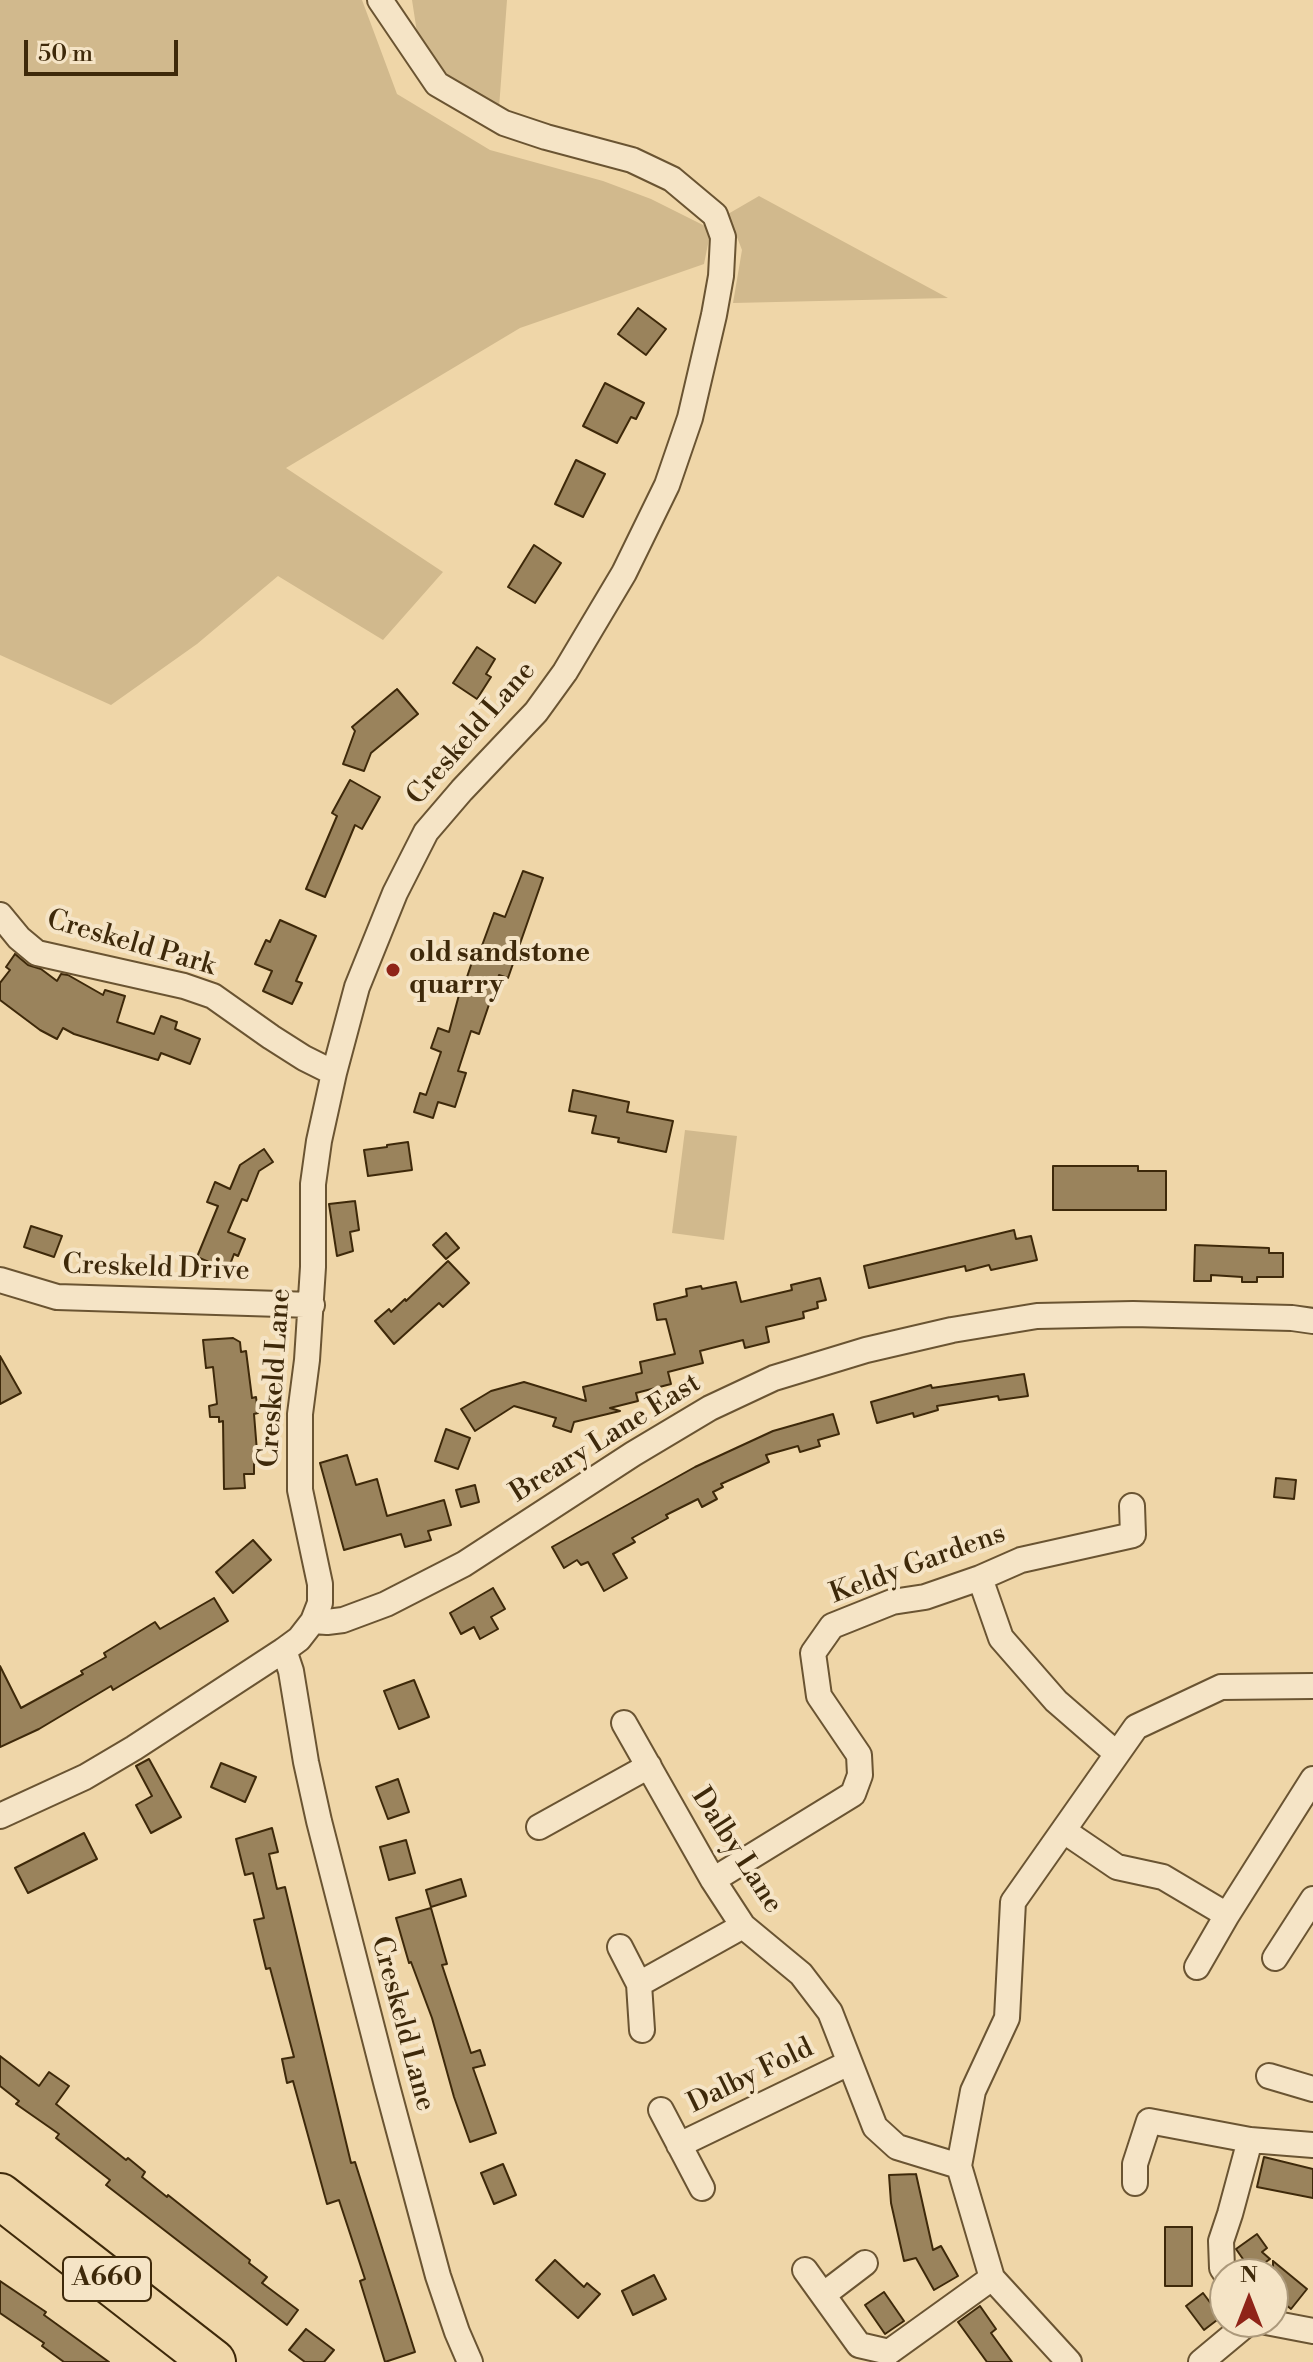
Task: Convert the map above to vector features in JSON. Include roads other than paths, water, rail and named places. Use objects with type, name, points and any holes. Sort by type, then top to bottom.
[{"type":"highway","name":"A660","points":[[0,2196],[213,2362]]},
{"type":"street","name":"Creskeld Lane","points":[[313,1621],[320,1603],[320,1584],[300,1490],[300,1414],[312,1305],[313,1184],[334,1073],[357,987],[395,893],[426,832],[536,712],[565,672],[624,573],[667,485],[690,418],[714,315],[722,263],[723,237],[715,215],[672,179],[632,160],[504,123],[437,84],[380,0]]},
{"type":"street","name":"Creskeld Park","points":[[0,915],[19,938],[37,953],[184,986],[213,996],[271,1037],[334,1073]]},
{"type":"street","name":"Creskeld Drive","points":[[0,1280],[57,1297],[312,1305]]},
{"type":"street","name":"Breary Lane East","points":[[313,1621],[343,1620],[386,1604],[464,1564],[710,1408],[774,1378],[866,1350],[952,1330],[1037,1316],[1133,1314],[1313,1321]]},
{"type":"street","name":"Keldy Gardens","points":[[713,1880],[853,1794],[860,1775],[859,1755],[819,1696],[813,1653],[832,1626],[892,1602],[925,1597],[980,1578],[1021,1560],[1134,1545],[1132,1506]]},
{"type":"street","points":[[980,1578],[1001,1638],[1056,1701],[1117,1754]]},
{"type":"street","points":[[0,1816],[85,1777],[134,1748],[284,1650],[299,1639],[313,1621]]},
{"type":"street","name":"Creskeld Lane","points":[[284,1650],[291,1671],[319,1821],[383,2072],[438,2276],[470,2362]]},
{"type":"street","points":[[1069,2362],[992,2278],[959,2166],[973,2091],[1007,2018],[1013,1902],[1136,1727],[1221,1687],[1313,1686]]},
{"type":"street","name":"Dalby Lane","points":[[624,1723],[713,1880],[743,1926],[801,1974],[830,2012],[875,2127],[897,2147],[959,2166]]},
{"type":"street","points":[[539,1827],[649,1766]]},
{"type":"street","points":[[1197,1967],[1313,1779]]},
{"type":"street","points":[[1064,1831],[1117,1867],[1163,1877],[1227,1915]]},
{"type":"street","points":[[1275,1958],[1313,1899]]},
{"type":"street","points":[[639,1984],[743,1926]]},
{"type":"street","points":[[620,1947],[639,1984],[642,2030]]},
{"type":"street","name":"Dalby Fold","points":[[679,2145],[849,2063]]},
{"type":"street","points":[[1269,2076],[1313,2089]]},
{"type":"street","name":"Dalby Fold","points":[[661,2110],[702,2188]]},
{"type":"street","points":[[1135,2183],[1135,2164],[1149,2121],[1250,2140],[1313,2145]]},
{"type":"street","points":[[1222,2258],[1221,2241],[1250,2140]]},
{"type":"street","points":[[823,2295],[865,2263]]},
{"type":"street","points":[[805,2270],[859,2345],[889,2352],[992,2278]]},
{"type":"street","points":[[1289,2326],[1313,2331]]},
{"type":"street","points":[[1201,2362],[1230,2338]]},
{"type":"place","name":"old sandstone quarry","points":[[393,970]]}]
